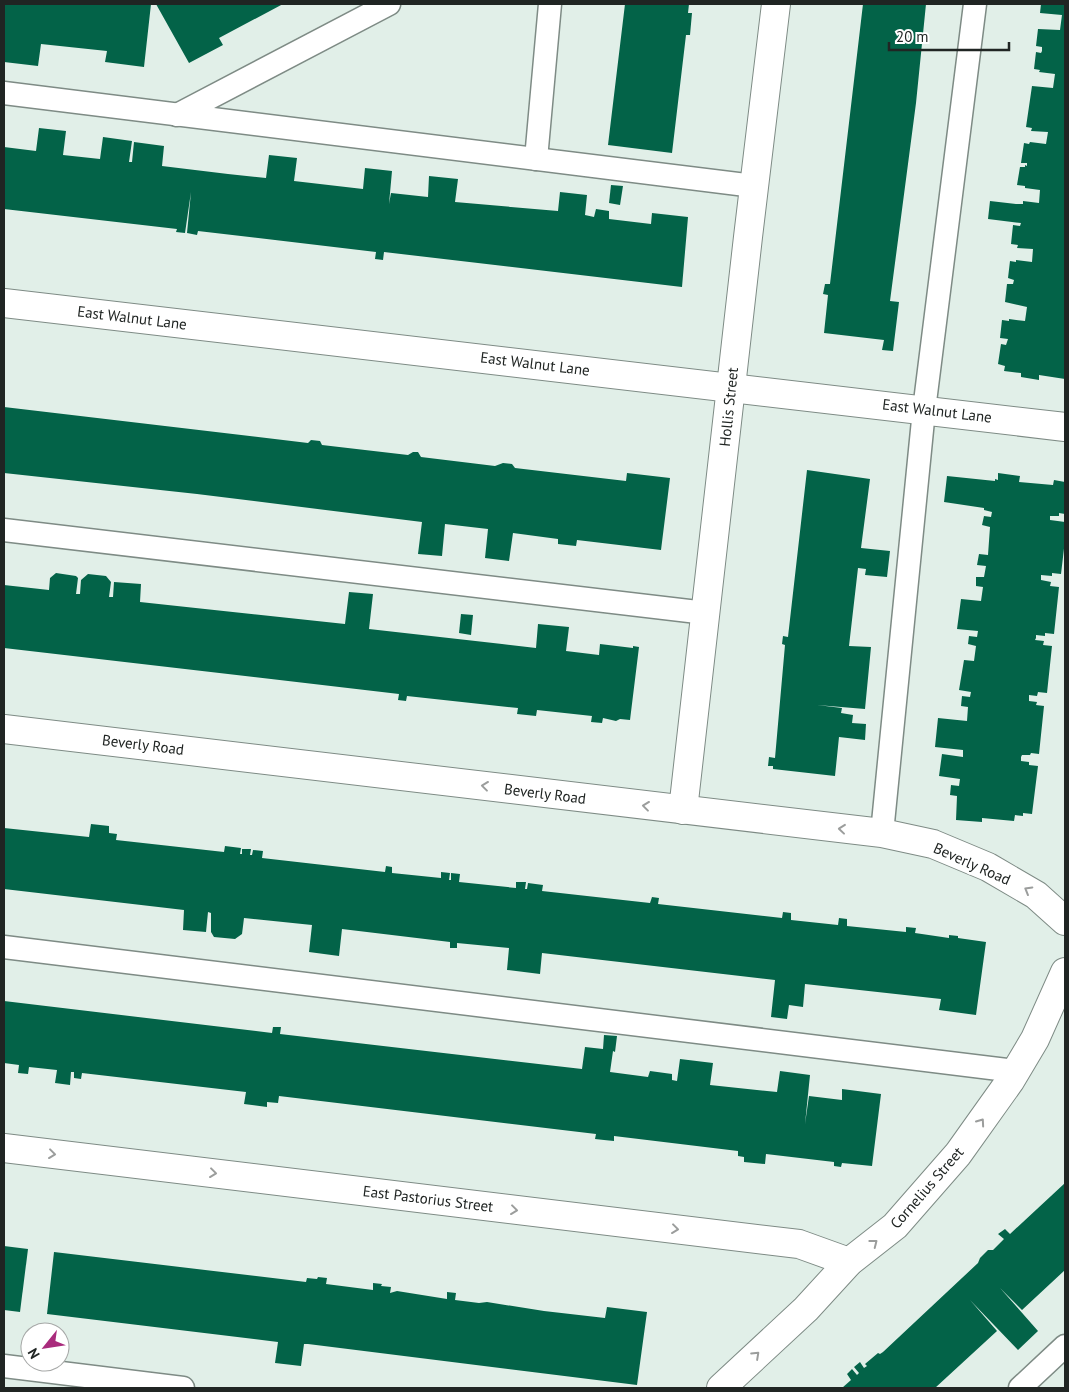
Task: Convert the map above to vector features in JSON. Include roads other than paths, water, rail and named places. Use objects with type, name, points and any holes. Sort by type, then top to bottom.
[{"type":"street","name":"Hollis Street","points":[[683,810],[776,4]]},
{"type":"street","name":"East Walnut Lane","points":[[4,303],[1065,427]]},
{"type":"street","name":"Beverly Road","points":[[4,729],[882,833],[933,844],[988,867],[1036,894],[1065,921]]},
{"type":"street","name":"Cornelius Street","points":[[720,1388],[806,1309],[849,1262],[895,1226],[958,1154],[1016,1071],[1035,1039],[1065,972]]},
{"type":"street","name":"East Pastorius Street","points":[[4,1148],[798,1244],[849,1262]]},
{"type":"lane","points":[[176,115],[389,4]]},
{"type":"lane","points":[[536,159],[550,4]]},
{"type":"lane","points":[[882,833],[924,410],[975,4]]},
{"type":"lane","points":[[4,93],[754,186]]},
{"type":"lane","points":[[4,530],[706,614]]},
{"type":"lane","points":[[4,947],[1016,1071]]},
{"type":"lane","points":[[1020,1388],[1065,1346]]},
{"type":"lane","points":[[4,1366],[184,1388]]}]
